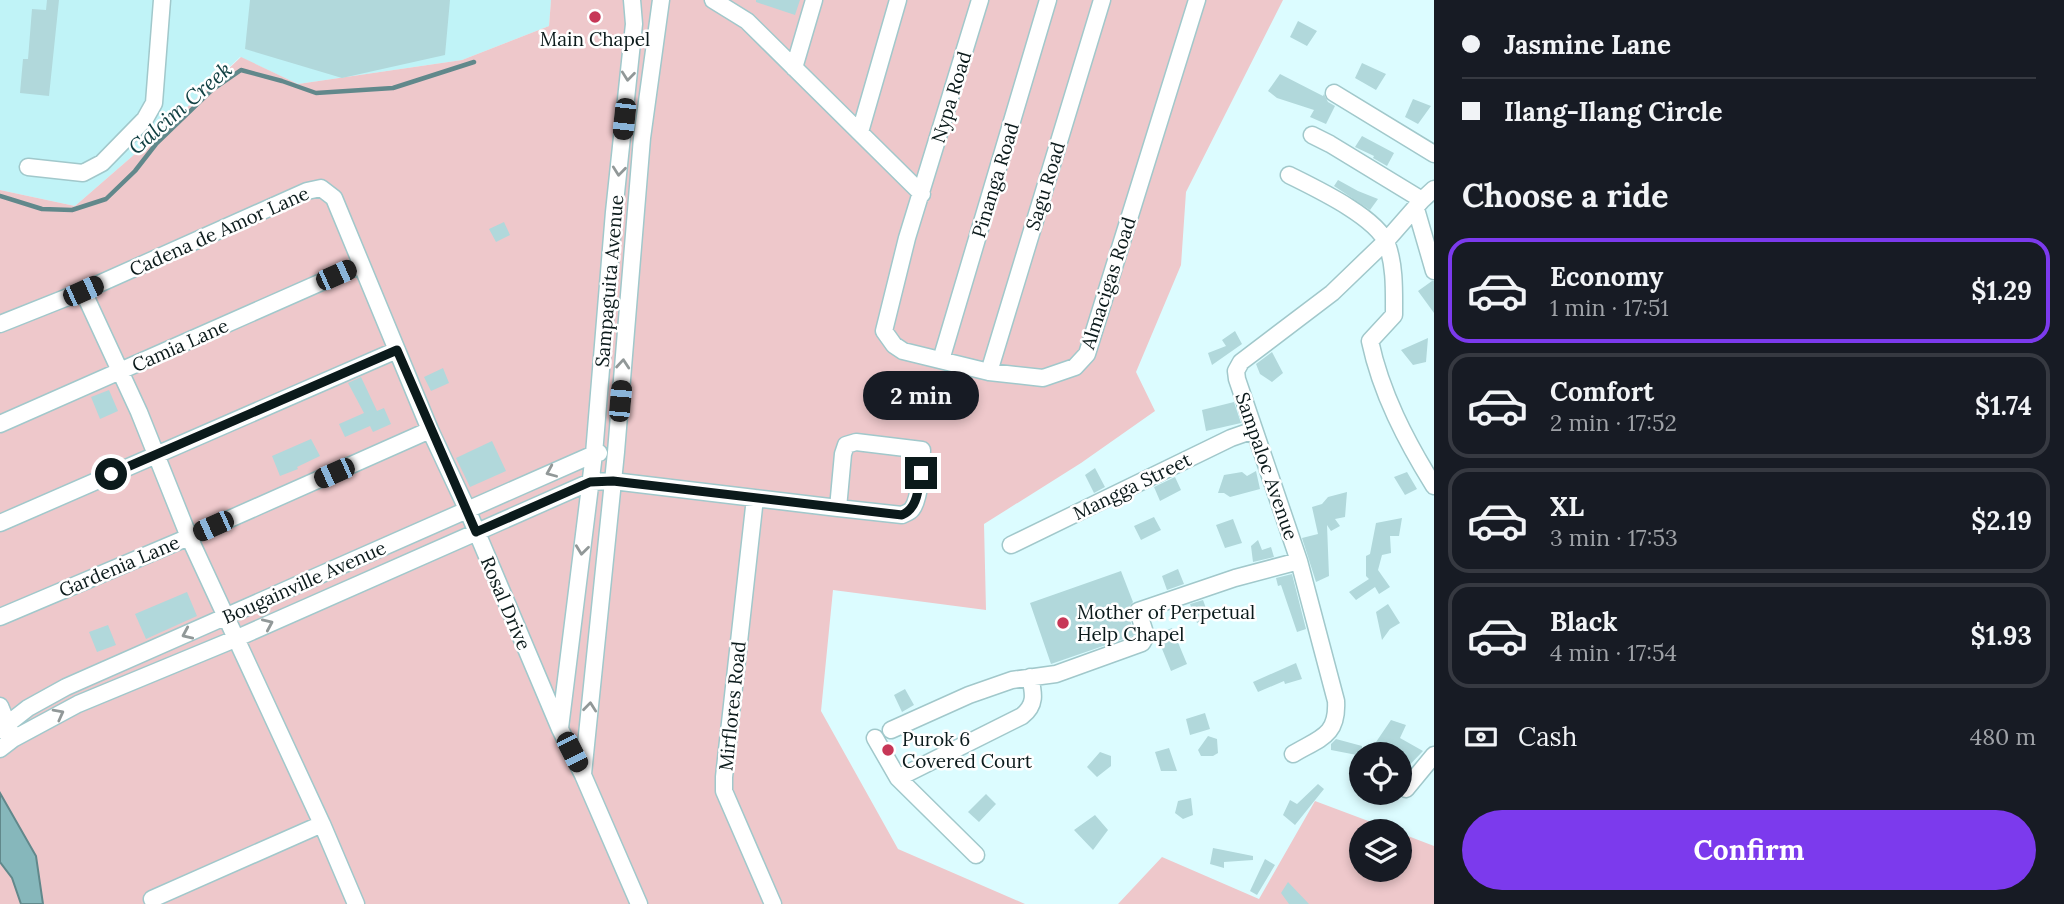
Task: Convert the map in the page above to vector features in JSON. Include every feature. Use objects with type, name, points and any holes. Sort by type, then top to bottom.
[{"type":"street","points":[[28,167],[83,173],[102,163],[145,119],[153,103],[162,0]]},
{"type":"street","name":"Sampaguita Avenue","points":[[560,729],[594,454],[634,24],[632,0]]},
{"type":"street","name":"Sampaguita Avenue","points":[[583,775],[616,452],[645,103],[661,0]]},
{"type":"street","points":[[794,68],[814,0]]},
{"type":"street","points":[[860,132],[898,0]]},
{"type":"street","name":"Nypa Road","points":[[922,194],[980,0]]},
{"type":"street","name":"Pinanga Road","points":[[941,360],[1048,0]]},
{"type":"street","name":"Sagu Road","points":[[989,372],[1102,0]]},
{"type":"street","name":"Almacigas Road","points":[[922,194],[907,238],[884,331],[894,345],[904,351],[989,372],[1043,378],[1075,367],[1087,354],[1196,0]]},
{"type":"street","points":[[718,1],[747,21],[922,194]]},
{"type":"street","points":[[1334,93],[1434,154]]},
{"type":"street","points":[[1311,135],[1424,199],[1434,271]]},
{"type":"street","points":[[622,136],[642,138]]},
{"type":"street","points":[[1289,175],[1368,219],[1386,242],[1393,274],[1394,315],[1370,341],[1376,370],[1413,452],[1434,486]]},
{"type":"street","name":"Rosal Drive","points":[[321,188],[334,198],[430,430],[639,904]]},
{"type":"street","name":"Cadena de Amor Lane","points":[[0,324],[83,291],[307,191],[321,188]]},
{"type":"street","name":"Sampaloc Avenue","points":[[1293,754],[1330,732],[1337,717],[1336,701],[1299,561],[1236,371],[1241,362],[1332,293],[1386,242],[1424,199]]},
{"type":"street","name":"Camia Lane","points":[[0,424],[360,265]]},
{"type":"street","points":[[83,291],[156,455],[189,537],[322,824],[356,904]]},
{"type":"street","points":[[0,523],[397,350]]},
{"type":"street","name":"Gardenia Lane","points":[[0,617],[430,430]]},
{"type":"street","name":"Mangga Street","points":[[1011,545],[1231,438],[1254,430]]},
{"type":"street","name":"Bougainville Avenue","points":[[5,735],[235,639],[590,482],[613,481],[838,508],[902,515],[911,511],[915,503],[922,450],[856,442],[846,445],[838,508]]},
{"type":"street","name":"Bougainville Avenue","points":[[5,735],[28,708],[66,687],[594,454],[616,452]]},
{"type":"street","name":"Mirflores Road","points":[[755,498],[724,791],[774,904]]},
{"type":"street","points":[[891,730],[969,695],[1012,680],[1056,674],[1142,643],[1146,636],[1138,611],[1236,578],[1299,561]]},
{"type":"street","points":[[898,778],[1029,710],[1034,698],[1030,677]]},
{"type":"street","points":[[0,706],[5,735]]},
{"type":"street","points":[[875,738],[898,778],[976,855]]},
{"type":"street","points":[[1412,782],[1434,755]]},
{"type":"street","points":[[152,899],[322,824]]},
{"type":"shaded area","points":[[0,0],[551,0],[549,26],[462,60],[298,84],[240,57],[166,127],[75,206],[0,190]]},
{"type":"shaded area","points":[[551,0],[1283,0],[1186,192],[1181,265],[1136,372],[1155,411],[1081,463],[984,524],[986,610],[833,590],[821,711],[898,849],[1025,904],[0,904],[0,190],[75,206],[241,57],[298,84],[462,60],[549,26]]},
{"type":"shaded area","points":[[0,793],[36,856],[43,904],[21,904],[12,878],[0,862]]},
{"type":"shaded area","points":[[1315,801],[1363,819],[1349,819],[1349,882],[1412,882],[1412,838],[1434,846],[1434,904],[1118,904],[1162,857],[1259,899]]},
{"type":"building","points":[[47,0],[59,0],[49,96],[20,93],[23,59],[28,59],[32,9],[46,10]]},
{"type":"building","points":[[250,0],[450,0],[445,55],[342,78],[245,49]]},
{"type":"building","points":[[756,0],[800,0],[795,15]]},
{"type":"building","points":[[1298,21],[1317,31],[1307,46],[1290,37]]},
{"type":"building","points":[[1362,63],[1386,74],[1376,90],[1355,78]]},
{"type":"building","points":[[1280,74],[1323,96],[1324,94],[1328,102],[1335,106],[1326,124],[1310,117],[1314,110],[1277,98],[1268,91]]},
{"type":"building","points":[[1413,99],[1431,106],[1418,124],[1405,117]]},
{"type":"building","points":[[1362,136],[1394,153],[1387,166],[1355,147]]},
{"type":"building","points":[[1338,180],[1378,199],[1370,210],[1334,186]]},
{"type":"building","points":[[504,222],[510,235],[496,242],[489,229]]},
{"type":"building","points":[[1434,281],[1434,313],[1418,291]]},
{"type":"building","points":[[1235,331],[1242,344],[1212,365],[1208,353],[1226,346],[1222,340]]},
{"type":"building","points":[[1428,338],[1426,362],[1413,365],[1401,350]]},
{"type":"building","points":[[1272,352],[1283,373],[1272,382],[1260,374],[1256,364]]},
{"type":"building","points":[[443,368],[449,383],[431,391],[424,377]]},
{"type":"building","points":[[361,377],[377,411],[384,408],[391,424],[373,432],[370,426],[345,437],[339,424],[364,413],[348,383]]},
{"type":"building","points":[[109,390],[118,411],[100,419],[91,397]]},
{"type":"building","points":[[1234,402],[1241,423],[1206,431],[1202,410]]},
{"type":"building","points":[[311,439],[320,456],[280,476],[272,456]]},
{"type":"building","points":[[492,441],[506,471],[470,487],[456,458]]},
{"type":"building","points":[[1095,468],[1105,487],[1094,493],[1085,475]]},
{"type":"building","points":[[1256,471],[1260,489],[1230,497],[1218,493],[1224,475],[1242,472],[1247,476]]},
{"type":"building","points":[[1407,472],[1417,489],[1405,495],[1394,477]]},
{"type":"building","points":[[1175,477],[1181,490],[1160,501],[1154,487]]},
{"type":"building","points":[[1347,492],[1345,517],[1335,519],[1340,526],[1331,531],[1327,525],[1329,576],[1316,582],[1302,538],[1318,534],[1312,507],[1322,504],[1328,497]]},
{"type":"building","points":[[1154,517],[1161,530],[1141,540],[1134,526]]},
{"type":"building","points":[[1402,518],[1399,536],[1390,536],[1391,553],[1382,555],[1378,570],[1390,587],[1379,594],[1375,587],[1356,600],[1349,592],[1369,579],[1366,576],[1366,556],[1370,554],[1376,523]]},
{"type":"building","points":[[1233,519],[1242,543],[1225,548],[1216,525]]},
{"type":"building","points":[[1258,540],[1262,550],[1271,547],[1274,557],[1253,562],[1251,546]]},
{"type":"building","points":[[1178,569],[1184,584],[1167,590],[1162,576]]},
{"type":"building","points":[[1121,571],[1133,602],[1128,608],[1128,614],[1135,635],[1051,664],[1030,603]]},
{"type":"building","points":[[1292,574],[1306,629],[1297,632],[1281,585],[1278,586],[1276,578]]},
{"type":"building","points":[[187,592],[197,616],[146,639],[135,614]]},
{"type":"building","points":[[1203,600],[1210,619],[1197,623],[1190,604]]},
{"type":"building","points":[[1388,604],[1400,623],[1390,629],[1382,640],[1376,612]]},
{"type":"building","points":[[108,625],[116,645],[97,652],[89,632]]},
{"type":"building","points":[[1172,628],[1187,664],[1171,671],[1156,634]]},
{"type":"building","points":[[1296,663],[1302,679],[1285,684],[1284,681],[1258,692],[1253,682]]},
{"type":"building","points":[[905,689],[914,705],[902,712],[894,695]]},
{"type":"building","points":[[1205,713],[1210,729],[1190,735],[1186,719]]},
{"type":"building","points":[[1391,720],[1406,725],[1400,738],[1407,742],[1376,742]]},
{"type":"building","points":[[1208,736],[1217,739],[1218,753],[1201,756],[1198,750]]},
{"type":"building","points":[[1336,739],[1349,742],[1349,753],[1331,750],[1331,744]]},
{"type":"building","points":[[1412,745],[1423,751],[1412,762]]},
{"type":"building","points":[[1169,748],[1177,771],[1161,771],[1155,752]]},
{"type":"building","points":[[1100,752],[1111,756],[1111,766],[1097,777],[1087,767]]},
{"type":"building","points":[[1318,784],[1324,789],[1295,825],[1283,815],[1290,800],[1297,804]]},
{"type":"building","points":[[986,794],[996,804],[979,822],[968,812]]},
{"type":"building","points":[[1191,798],[1193,815],[1183,819],[1175,813],[1178,801]]},
{"type":"building","points":[[1095,815],[1108,830],[1093,850],[1074,830]]},
{"type":"building","points":[[1213,848],[1253,856],[1253,860],[1224,862],[1224,868],[1210,864]]},
{"type":"building","points":[[1265,859],[1275,865],[1257,895],[1250,891]]},
{"type":"building","points":[[1288,882],[1309,904],[1289,904],[1281,893]]},
{"type":"waterway","name":"Galcim Creek","points":[[0,196],[42,209],[72,210],[106,199],[135,171],[156,144],[212,90],[241,70],[316,93],[393,88],[474,62]]},
{"type":"place","name":"Main Chapel","points":[[595,17]]},
{"type":"place","name":"Mother of Perpetual Help Chapel","points":[[1063,623]]},
{"type":"place","name":"Purok 6 Covered Court","points":[[888,750]]},
{"type":"route","points":[[111,474],[397,350],[476,532],[590,482],[613,481],[902,515],[911,511],[915,503],[921,473]]}]
